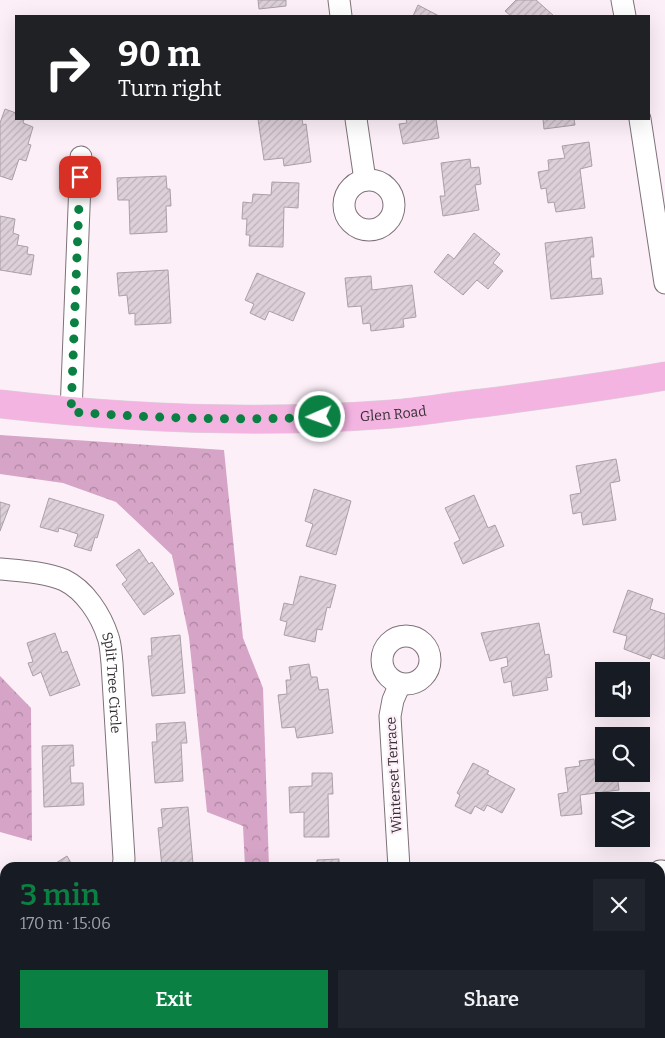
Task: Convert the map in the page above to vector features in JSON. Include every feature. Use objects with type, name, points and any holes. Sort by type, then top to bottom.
[{"type":"main road","name":"Glen Road","points":[[0,404],[71,412],[149,417],[234,419],[393,414],[665,376]]},
{"type":"street","points":[[339,0],[341,15]]},
{"type":"street","points":[[622,0],[625,15]]},
{"type":"street","points":[[356,120],[365,180]]},
{"type":"street","points":[[640,120],[665,283]]},
{"type":"street","points":[[71,412],[81,157]]},
{"type":"street","name":"Split Tree Circle","points":[[0,569],[40,573],[65,581],[86,597],[96,612],[108,637],[112,663],[123,862]]},
{"type":"street","name":"Winterset Terrace","points":[[399,862],[390,716],[393,700],[400,684]]},
{"type":"green space","points":[[0,435],[224,450],[243,638],[263,688],[269,862],[245,862],[243,826],[207,812],[189,637],[172,555],[116,502],[63,483],[0,474]]},
{"type":"green space","points":[[0,676],[31,708],[32,841],[0,832]]},
{"type":"building","points":[[258,0],[286,0],[286,6],[259,9]]},
{"type":"building","points":[[516,0],[536,0],[553,15],[510,15],[505,11]]},
{"type":"building","points":[[418,5],[437,15],[413,15]]},
{"type":"building","points":[[5,109],[15,113],[15,120],[24,120],[23,123],[33,127],[28,144],[31,145],[26,161],[19,159],[12,180],[0,176],[0,123]]},
{"type":"building","points":[[258,120],[302,120],[303,125],[306,124],[311,162],[284,166],[283,158],[264,160]]},
{"type":"building","points":[[406,120],[436,120],[439,138],[403,144],[399,124],[407,123]]},
{"type":"building","points":[[543,120],[574,120],[575,125],[544,129]]},
{"type":"building","points":[[589,142],[592,166],[580,169],[585,208],[556,212],[554,202],[548,203],[546,188],[541,189],[538,172],[549,170],[548,160],[565,158],[562,146]]},
{"type":"building","points":[[470,159],[471,168],[479,167],[481,184],[475,185],[479,210],[443,216],[440,196],[445,196],[441,163]]},
{"type":"building","points":[[166,176],[167,189],[170,189],[171,206],[166,206],[167,232],[130,234],[129,200],[118,200],[117,178]]},
{"type":"building","points":[[272,182],[299,183],[298,208],[284,207],[283,247],[249,246],[250,235],[246,235],[247,219],[242,219],[243,202],[252,203],[253,194],[271,195]]},
{"type":"building","points":[[0,216],[15,219],[13,233],[19,235],[17,245],[28,247],[27,254],[34,255],[31,275],[0,270]]},
{"type":"building","points":[[474,233],[500,254],[493,263],[503,271],[488,289],[477,280],[463,295],[434,272],[448,254],[454,259]]},
{"type":"building","points":[[592,237],[594,257],[590,257],[592,279],[601,278],[603,294],[551,299],[545,243]]},
{"type":"building","points":[[168,270],[171,323],[135,325],[135,313],[129,314],[127,295],[119,296],[117,273]]},
{"type":"building","points":[[257,273],[305,293],[293,321],[269,311],[265,320],[250,313],[254,304],[245,300]]},
{"type":"building","points":[[371,276],[372,290],[412,285],[416,317],[403,319],[404,327],[371,331],[370,323],[363,324],[361,306],[348,307],[345,278]]},
{"type":"building","points":[[616,459],[620,481],[610,483],[616,520],[583,525],[581,512],[573,514],[570,495],[581,493],[576,466]]},
{"type":"building","points":[[314,489],[351,501],[336,555],[306,546],[313,524],[305,521]]},
{"type":"building","points":[[474,495],[488,528],[495,525],[504,546],[463,564],[454,543],[460,540],[445,508]]},
{"type":"building","points":[[49,498],[104,515],[91,551],[74,546],[78,534],[59,528],[58,532],[40,527]]},
{"type":"building","points":[[0,502],[10,505],[0,531]]},
{"type":"building","points":[[139,549],[149,564],[152,562],[174,594],[144,615],[122,584],[127,580],[116,565]]},
{"type":"building","points":[[300,576],[336,585],[330,608],[327,607],[322,630],[317,629],[315,642],[284,635],[287,622],[280,620],[284,603],[293,605]]},
{"type":"building","points":[[628,590],[653,599],[650,609],[665,614],[665,659],[652,654],[650,659],[624,649],[627,636],[613,632]]},
{"type":"building","points":[[539,623],[545,655],[549,654],[552,677],[546,678],[548,690],[513,696],[511,681],[504,683],[501,668],[508,666],[507,657],[490,661],[481,633]]},
{"type":"building","points":[[55,633],[62,653],[67,651],[80,685],[50,696],[41,672],[33,676],[28,663],[33,662],[27,643]]},
{"type":"building","points":[[180,635],[185,693],[152,696],[148,656],[152,656],[151,638]]},
{"type":"building","points":[[309,664],[311,677],[317,677],[319,690],[328,689],[333,733],[297,738],[295,727],[282,728],[278,695],[287,694],[286,680],[291,680],[289,667]]},
{"type":"building","points":[[185,722],[187,743],[181,743],[183,781],[155,783],[152,742],[157,742],[156,724]]},
{"type":"building","points":[[73,745],[74,766],[70,766],[71,783],[83,783],[84,805],[44,807],[42,746]]},
{"type":"building","points":[[594,759],[595,782],[618,782],[619,790],[580,795],[582,814],[561,816],[558,794],[568,792],[565,768],[580,766],[579,761]]},
{"type":"building","points":[[473,763],[489,771],[487,774],[515,789],[502,813],[487,805],[484,811],[475,806],[471,814],[455,806],[460,795],[457,793]]},
{"type":"building","points":[[312,773],[332,773],[333,794],[328,794],[329,837],[304,837],[304,812],[290,813],[289,787],[312,786]]},
{"type":"building","points":[[188,807],[193,862],[161,862],[158,828],[163,827],[161,809]]},
{"type":"building","points":[[67,856],[70,862],[58,862]]},
{"type":"building","points":[[339,859],[339,862],[317,862],[317,860]]},
{"type":"route","points":[[80,177],[71,412],[149,417],[234,419],[320,417]]}]
